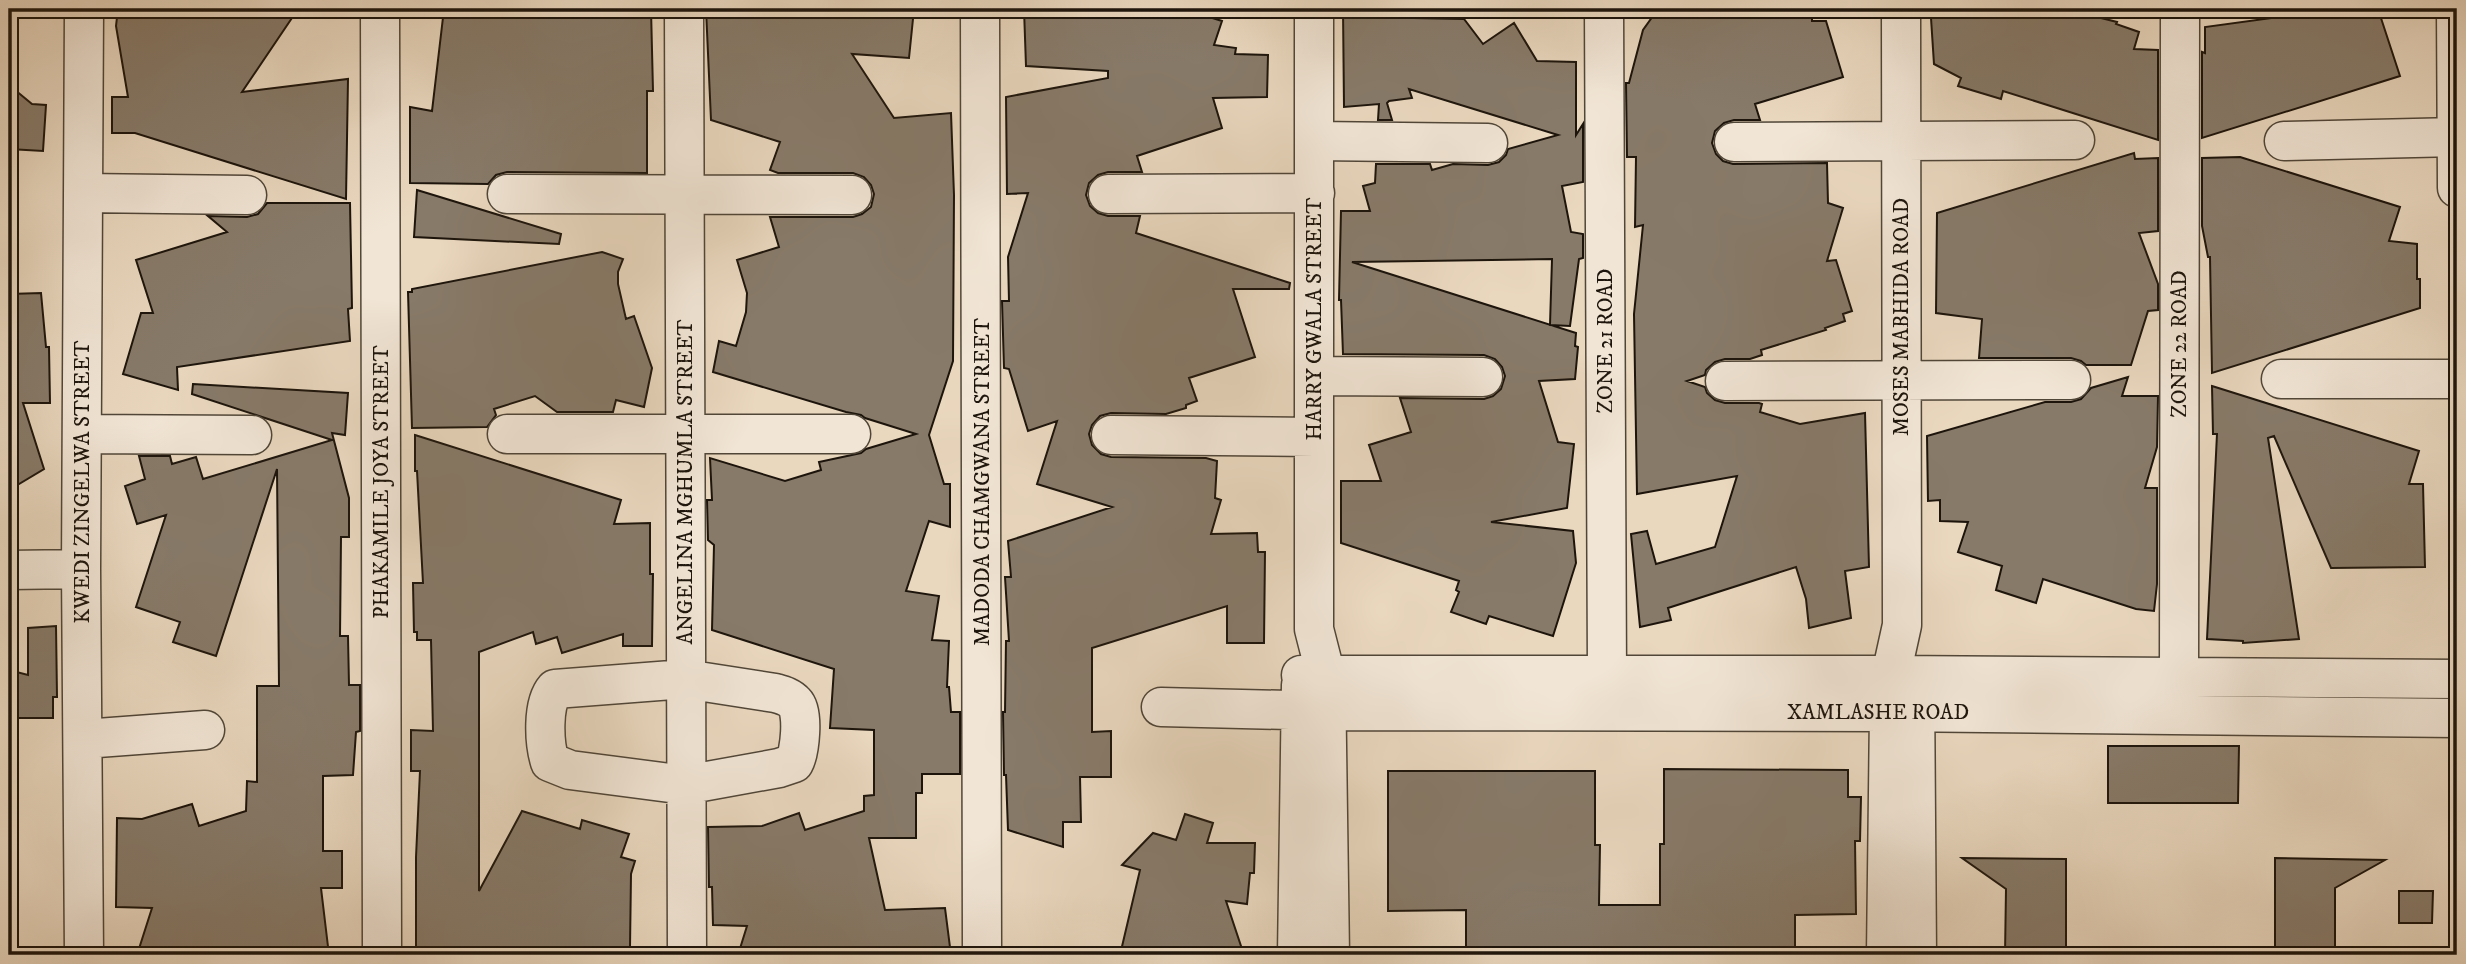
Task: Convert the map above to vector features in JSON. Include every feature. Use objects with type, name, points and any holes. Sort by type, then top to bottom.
[{"type":"street","name":"KWEDI ZINGELWA STREET","points":[[84,9],[81,569],[84,955]]},
{"type":"street","name":"PHAKAMILE JOYA STREET","points":[[380,9],[382,955]]},
{"type":"street","name":"ANGELINA MGHUMLA STREET","points":[[684,9],[687,955]]},
{"type":"street","name":"MADODA CHAMGWANA STREET","points":[[980,9],[982,955]]},
{"type":"street","name":"HARRY GWALA STREET","points":[[1297,955],[1314,693],[1314,9]]},
{"type":"street","name":"ZONE 21 ROAD","points":[[1604,9],[1606,674]]},
{"type":"street","name":"MOSES MABHIDA ROAD","points":[[1900,9],[1903,694],[1917,955]]},
{"type":"street","name":"ZONE 22 ROAD","points":[[2179,678],[2180,9]]},
{"type":"street","points":[[2456,9],[2457,188]]},
{"type":"street","points":[[2284,141],[2457,137]]},
{"type":"street","points":[[1734,142],[2075,140]]},
{"type":"street","points":[[1315,141],[1488,143]]},
{"type":"street","points":[[83,193],[247,195]]},
{"type":"street","points":[[1108,194],[1315,193]]},
{"type":"street","points":[[507,194],[852,195]]},
{"type":"street","points":[[1314,376],[1483,377]]},
{"type":"street","points":[[2281,379],[2457,379]]},
{"type":"street","points":[[1724,381],[2071,380]]},
{"type":"street","points":[[82,434],[253,435]]},
{"type":"street","points":[[507,434],[851,434]]},
{"type":"street","points":[[1111,435],[1314,437]]},
{"type":"street","points":[[9,570],[81,569]]},
{"type":"street","name":"XAMLASHE ROAD","points":[[1314,693],[1606,674],[1903,694],[2457,718]]},
{"type":"street","name":"XAMLASHE ROAD","points":[[1314,693],[1903,694],[2179,678],[2457,680]]},
{"type":"street","points":[[685,679],[787,697],[796,704],[800,715],[799,747],[794,763],[685,785],[570,770],[550,762],[547,751],[547,703],[555,689],[685,679]]},
{"type":"street","points":[[1161,707],[1314,693]]},
{"type":"street","name":"HARRY GWALA STREET","points":[[1314,693],[1331,955]]},
{"type":"street","name":"MOSES MABHIDA ROAD","points":[[1886,955],[1903,694]]},
{"type":"street","points":[[84,739],[205,730]]},
{"type":"building","points":[[118,9],[298,9],[242,92],[348,79],[346,199],[135,133],[112,133],[112,97],[128,97],[116,26]]},
{"type":"building","points":[[444,9],[577,9],[575,13],[651,9],[653,91],[647,91],[647,173],[507,172],[496,175],[488,184],[410,183],[410,107],[432,111]]},
{"type":"building","points":[[706,9],[914,9],[909,58],[852,54],[894,118],[951,113],[954,195],[953,361],[929,435],[944,484],[950,484],[950,527],[929,521],[906,591],[939,596],[932,640],[949,641],[947,687],[951,712],[960,712],[960,774],[922,774],[922,793],[916,793],[916,838],[869,838],[885,910],[945,908],[951,955],[738,955],[747,926],[713,925],[708,827],[762,826],[799,813],[805,830],[864,811],[864,796],[874,795],[874,730],[830,728],[834,669],[712,630],[714,545],[708,540],[707,500],[712,500],[710,458],[785,481],[821,470],[819,462],[861,453],[866,449],[916,434],[861,415],[713,372],[719,341],[736,346],[746,312],[747,293],[737,260],[779,247],[770,217],[853,217],[871,207],[874,194],[864,177],[853,173],[778,173],[770,170],[780,142],[711,120]]},
{"type":"building","points":[[1024,9],[1184,9],[1222,21],[1214,45],[1236,48],[1235,54],[1268,55],[1267,97],[1213,98],[1222,128],[1137,156],[1142,172],[1108,172],[1098,175],[1089,183],[1086,195],[1090,206],[1098,213],[1108,216],[1140,216],[1136,233],[1290,283],[1289,289],[1233,289],[1255,357],[1189,378],[1197,401],[1186,405],[1186,408],[1166,414],[1111,413],[1100,416],[1092,425],[1089,434],[1092,445],[1101,454],[1111,457],[1206,458],[1217,461],[1215,498],[1221,500],[1211,534],[1257,533],[1258,552],[1265,552],[1264,643],[1227,643],[1227,606],[1092,648],[1092,732],[1111,731],[1111,777],[1080,777],[1081,822],[1063,822],[1063,847],[1008,830],[1003,712],[1006,641],[1009,641],[1005,577],[1011,577],[1008,541],[1112,507],[1037,484],[1057,421],[1028,431],[1009,369],[1004,368],[1002,301],[1009,301],[1008,257],[1028,193],[1007,194],[1006,97],[1108,78],[1108,71],[1026,66]]},
{"type":"building","points":[[1343,9],[1414,9],[1414,18],[1464,19],[1483,44],[1514,23],[1537,61],[1576,62],[1576,135],[1583,124],[1583,182],[1562,186],[1571,232],[1583,234],[1583,258],[1579,259],[1570,326],[1551,325],[1576,333],[1575,346],[1578,347],[1575,379],[1539,381],[1558,442],[1574,444],[1567,508],[1491,522],[1573,531],[1576,563],[1553,636],[1489,616],[1486,624],[1451,612],[1459,592],[1456,590],[1459,581],[1341,543],[1341,481],[1381,481],[1369,445],[1411,432],[1400,398],[1484,399],[1501,389],[1505,376],[1495,359],[1484,355],[1343,354],[1339,300],[1341,211],[1370,211],[1363,186],[1375,183],[1376,164],[1430,164],[1432,170],[1453,164],[1488,165],[1499,162],[1508,149],[1558,135],[1409,89],[1412,98],[1387,103],[1392,120],[1378,120],[1379,104],[1344,107]],"holes":[[[1552,259],[1550,325],[1352,262]]]},
{"type":"building","points":[[1658,9],[1710,9],[1707,18],[1773,18],[1792,13],[1793,16],[1812,15],[1812,21],[1826,21],[1843,77],[1755,104],[1760,120],[1734,120],[1724,123],[1715,131],[1712,143],[1716,154],[1723,161],[1733,164],[1827,163],[1828,203],[1843,208],[1827,261],[1836,260],[1852,311],[1843,314],[1845,321],[1825,328],[1826,330],[1761,350],[1762,355],[1750,359],[1725,359],[1715,362],[1706,370],[1705,375],[1687,381],[1705,387],[1715,400],[1725,403],[1759,403],[1762,404],[1760,412],[1800,424],[1865,413],[1869,567],[1845,571],[1851,618],[1809,628],[1806,599],[1796,567],[1668,608],[1671,620],[1640,627],[1631,534],[1647,531],[1656,564],[1715,547],[1737,476],[1637,494],[1634,314],[1643,225],[1635,227],[1636,157],[1627,157],[1626,83],[1629,83],[1643,30]]},
{"type":"building","points":[[2034,9],[2091,9],[2089,15],[2117,22],[2116,24],[2139,32],[2134,49],[2158,50],[2158,140],[2003,91],[2001,99],[1958,86],[1961,78],[1934,64],[1931,18],[2034,16]]},
{"type":"building","points":[[2308,9],[2378,9],[2400,76],[2202,138],[2202,52],[2205,53],[2205,27],[2308,13]]},
{"type":"building","points":[[9,85],[32,104],[46,105],[43,151],[9,149]]},
{"type":"building","points":[[2134,153],[2135,159],[2158,158],[2158,231],[2139,233],[2158,284],[2158,310],[2148,311],[2131,365],[2086,365],[2071,358],[1979,358],[1982,319],[1936,313],[1937,213]]},
{"type":"building","points":[[2240,157],[2400,207],[2389,241],[2417,244],[2420,308],[2212,373],[2210,257],[2202,226],[2202,158]]},
{"type":"building","points":[[417,190],[561,234],[559,244],[414,237]]},
{"type":"building","points":[[267,203],[350,203],[350,341],[177,367],[178,390],[123,374],[141,313],[153,313],[136,260],[227,232],[208,216],[247,217],[258,214]]},
{"type":"building","points":[[602,252],[623,259],[618,272],[618,284],[626,319],[634,316],[652,368],[644,407],[616,400],[613,412],[557,412],[535,396],[494,409],[496,415],[487,427],[412,428],[408,292],[412,292],[412,289]]},
{"type":"building","points":[[41,293],[46,347],[49,347],[50,403],[23,403],[44,469],[9,490],[9,294]]},
{"type":"building","points":[[2128,377],[2122,396],[2158,396],[2157,447],[2145,488],[2157,488],[2157,584],[2154,611],[2136,609],[2043,579],[2036,603],[1996,590],[2002,566],[1958,552],[1968,522],[1940,521],[1940,500],[1928,501],[1927,436],[2045,402],[2071,402],[2081,399],[2091,388]]},
{"type":"building","points":[[193,384],[348,393],[345,435],[332,433],[349,498],[349,537],[341,537],[340,636],[348,636],[349,685],[360,685],[360,731],[356,732],[353,775],[323,776],[323,851],[342,851],[342,888],[321,888],[329,955],[137,955],[152,908],[116,907],[117,818],[142,819],[192,804],[199,826],[246,811],[247,781],[257,782],[257,686],[279,686],[277,469],[216,656],[173,642],[180,622],[136,607],[166,515],[137,524],[125,486],[145,479],[139,456],[170,456],[172,464],[196,457],[203,479],[332,440],[192,394]]},
{"type":"building","points":[[2212,386],[2419,451],[2409,484],[2423,484],[2425,567],[2331,568],[2274,436],[2268,438],[2299,639],[2243,643],[2207,639],[2217,434],[2213,434]]},
{"type":"building","points":[[415,435],[621,500],[614,524],[650,523],[650,574],[653,574],[652,646],[623,646],[623,634],[562,653],[557,637],[536,644],[533,632],[479,652],[479,891],[522,811],[580,829],[582,820],[629,834],[621,857],[635,861],[631,874],[630,948],[608,955],[416,955],[416,857],[420,771],[411,771],[411,730],[433,731],[431,640],[417,640],[417,632],[414,632],[413,583],[423,583]]},
{"type":"building","points":[[56,626],[57,697],[53,697],[53,718],[9,718],[9,670],[28,675],[28,628]]},
{"type":"building","points":[[2108,746],[2239,746],[2238,803],[2108,803]]},
{"type":"building","points":[[1664,769],[1848,770],[1848,797],[1861,797],[1860,841],[1855,841],[1856,914],[1795,915],[1795,955],[1735,955],[1735,950],[1526,950],[1526,955],[1466,955],[1466,910],[1388,911],[1388,771],[1595,771],[1595,845],[1600,845],[1599,905],[1660,905],[1660,844],[1664,844]]},
{"type":"building","points":[[1185,814],[1213,823],[1207,843],[1255,843],[1254,873],[1250,873],[1247,904],[1226,901],[1244,955],[1120,955],[1140,870],[1122,865],[1153,833],[1176,840]]},
{"type":"building","points":[[1962,858],[2066,859],[2066,955],[2005,955],[2006,889]]},
{"type":"building","points":[[2275,858],[2385,860],[2335,888],[2335,955],[2275,955]]},
{"type":"building","points":[[2399,891],[2433,891],[2432,923],[2399,923]]}]
